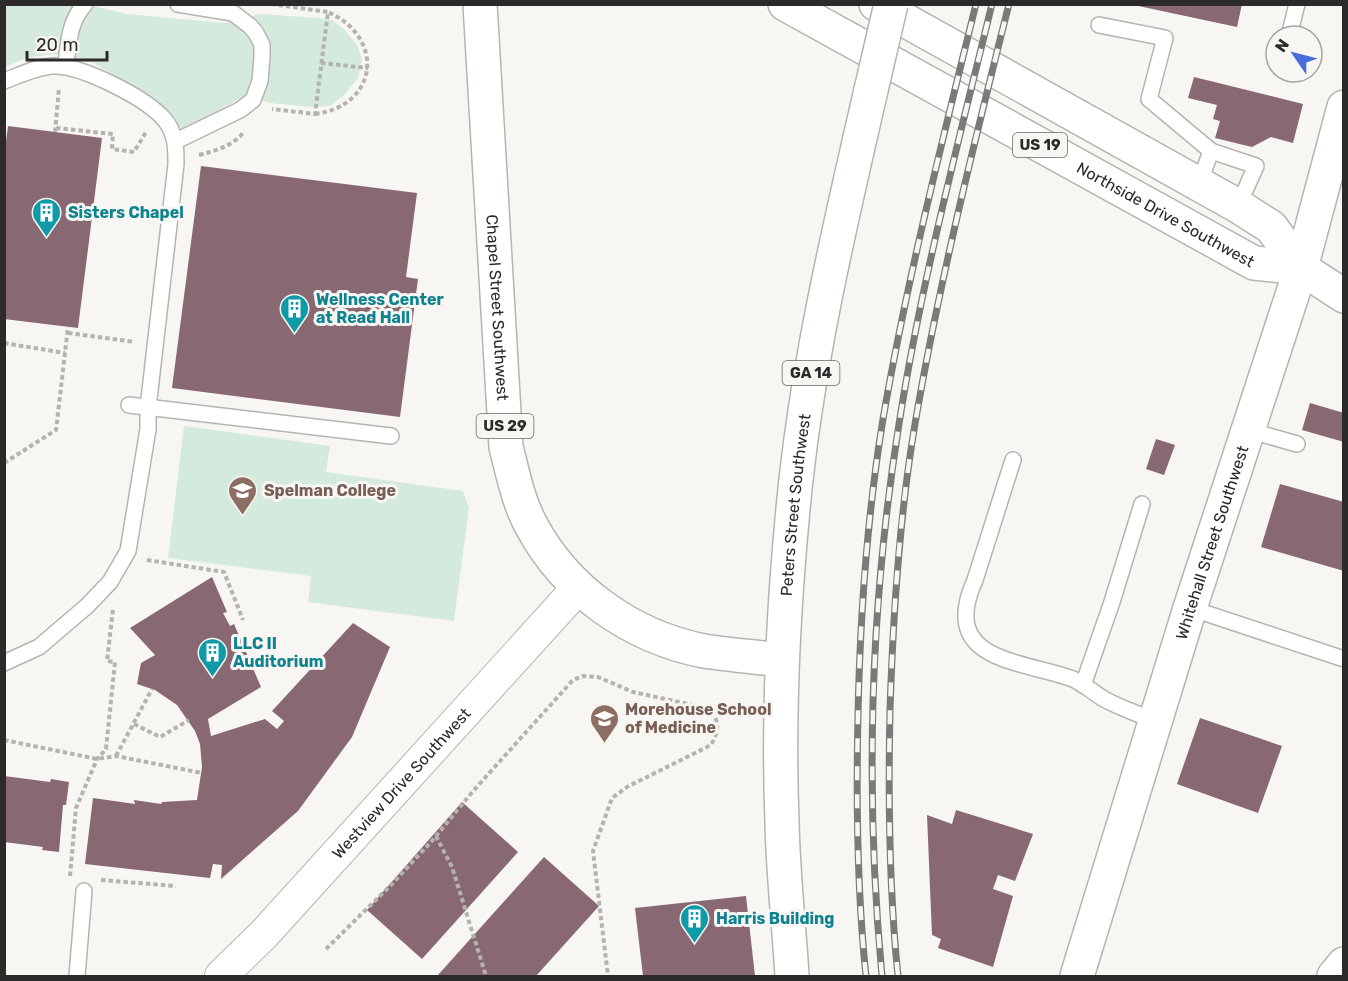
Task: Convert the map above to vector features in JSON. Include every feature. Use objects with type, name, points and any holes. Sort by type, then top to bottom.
[{"type":"main road","name":"Chapel Street Southwest","points":[[480,4],[506,447],[516,487],[531,525],[554,560],[578,588],[617,618],[665,640],[704,651],[782,660]]},
{"type":"main road","name":"Northside Drive Southwest","points":[[785,4],[1254,263],[1301,267]]},
{"type":"main road","name":"Northside Drive Southwest","points":[[876,4],[1238,206],[1271,227],[1301,267],[1344,296]]},
{"type":"main road","name":"Peters Street Southwest","points":[[792,976],[782,822],[782,660],[793,509],[812,367],[836,243],[891,4]]},
{"type":"main road","name":"Whitehall Street Southwest","points":[[1077,976],[1190,608],[1301,267],[1344,107]]},
{"type":"main road","points":[[1334,976],[1344,964]]},
{"type":"street","name":"Westview Drive Southwest","points":[[221,976],[264,934],[578,588]]},
{"type":"lane","points":[[66,66],[70,30],[85,4]]},
{"type":"lane","points":[[176,141],[240,110],[253,100],[260,81],[262,57],[262,45],[256,33],[233,13],[178,4]]},
{"type":"lane","points":[[1291,24],[1297,4]]},
{"type":"lane","points":[[1099,25],[1165,38],[1149,99],[1211,151],[1256,166],[1238,206]]},
{"type":"lane","points":[[4,81],[27,71],[51,66],[66,66],[114,85],[142,102],[164,119],[176,141],[174,188],[148,408],[148,429],[128,550],[110,582],[87,606],[39,647],[4,663]]},
{"type":"lane","points":[[1199,184],[1211,151]]},
{"type":"lane","points":[[129,405],[391,436]]},
{"type":"lane","points":[[1248,430],[1297,444]]},
{"type":"lane","points":[[1012,460],[968,596],[964,620],[972,640],[1016,665],[1041,669],[1074,680],[1106,700],[1155,721]]},
{"type":"lane","points":[[1083,685],[1112,602],[1142,504]]},
{"type":"lane","points":[[1190,608],[1344,659]]},
{"type":"lane","points":[[77,976],[84,891]]},
{"type":"path","points":[[315,114],[331,112],[351,99],[363,81],[368,68],[363,42],[348,24],[328,12]]},
{"type":"path","points":[[321,63],[368,68]]},
{"type":"path","points":[[66,90],[57,88],[55,130],[113,134],[112,149],[134,152],[145,131],[154,139]]},
{"type":"path","points":[[4,464],[56,430],[68,327]]},
{"type":"path","points":[[135,353],[138,331]]},
{"type":"path","points":[[68,333],[136,342]]},
{"type":"path","points":[[4,344],[65,353]]},
{"type":"path","points":[[143,560],[225,572],[243,620]]},
{"type":"path","points":[[114,600],[107,661],[115,662],[106,749],[97,759],[76,808],[69,871],[72,886],[84,891],[102,879],[176,886]]},
{"type":"path","points":[[326,949],[389,887],[555,698],[573,680],[583,676],[598,676],[633,692],[702,707],[713,712],[716,717],[717,733],[711,745],[627,787],[612,798],[593,851],[608,976]]},
{"type":"path","points":[[117,756],[152,689]]},
{"type":"path","points":[[134,724],[160,737],[189,720]]},
{"type":"path","points":[[4,740],[97,759],[117,756],[201,773]]},
{"type":"path","points":[[436,835],[452,867],[486,976]]},
{"type":"green space","points":[[5,4],[90,5],[127,14],[224,23],[259,14],[332,20],[345,30],[357,45],[362,59],[358,78],[345,94],[330,106],[311,107],[270,103],[245,95],[182,129],[163,108],[94,63],[53,54],[26,58],[5,67]]},
{"type":"green space","points":[[184,426],[330,446],[326,472],[463,491],[469,508],[454,621],[308,602],[311,576],[168,558]]},
{"type":"building","points":[[1129,4],[1242,4],[1237,27]]},
{"type":"building","points":[[1194,77],[1303,104],[1293,143],[1271,137],[1252,147],[1215,138],[1220,121],[1213,119],[1217,105],[1188,98]]},
{"type":"building","name":"Sisters Chapel","points":[[8,126],[102,138],[78,328],[4,319],[4,156]]},
{"type":"building","name":"Wellness Center at Read Hall","points":[[201,166],[417,193],[406,277],[418,279],[400,417],[172,388]]},
{"type":"building","points":[[1310,403],[1344,413],[1344,442],[1302,430]]},
{"type":"building","points":[[1156,439],[1175,445],[1164,475],[1146,469]]},
{"type":"building","points":[[1280,484],[1344,502],[1344,571],[1261,547]]},
{"type":"building","points":[[212,577],[227,612],[223,613],[230,626],[234,624],[261,687],[208,719],[211,736],[265,719],[277,729],[284,721],[272,711],[353,623],[390,647],[352,737],[298,811],[221,879],[222,865],[213,864],[210,878],[85,864],[93,798],[135,804],[134,800],[161,804],[162,802],[197,800],[202,767],[200,744],[195,731],[177,705],[155,690],[137,684],[141,663],[155,655],[130,628]]},
{"type":"building","points":[[1200,718],[1282,746],[1258,813],[1177,784]]},
{"type":"building","points":[[4,776],[69,782],[66,805],[63,805],[59,852],[42,850],[43,847],[4,842]]},
{"type":"building","points":[[462,802],[518,852],[422,959],[367,910]]},
{"type":"building","points":[[956,810],[1033,834],[1015,881],[998,875],[993,889],[1013,896],[993,967],[938,948],[941,939],[932,935],[927,815],[952,824]]},
{"type":"building","points":[[544,857],[599,906],[536,976],[438,975]]},
{"type":"building","name":"Harris Building","points":[[746,896],[755,976],[643,976],[635,908]]},
{"type":"railway","points":[[866,976],[859,879],[857,748],[863,604],[873,493],[883,419],[903,315],[976,4]]},
{"type":"railway","points":[[882,976],[873,839],[872,769],[876,631],[889,493],[918,319],[992,4]]},
{"type":"railway","points":[[898,976],[891,877],[889,743],[895,603],[905,495],[924,371],[946,266],[1009,4]]},
{"type":"place","name":"Sisters Chapel","points":[[47,238]]},
{"type":"place","name":"Wellness Center at Read Hall","points":[[295,334]]},
{"type":"place","name":"Spelman College","points":[[243,516]]},
{"type":"place","name":"LLC II Auditorium","points":[[212,678]]},
{"type":"place","name":"Morehouse School of Medicine","points":[[604,744]]},
{"type":"place","name":"Harris Building","points":[[695,944]]}]
